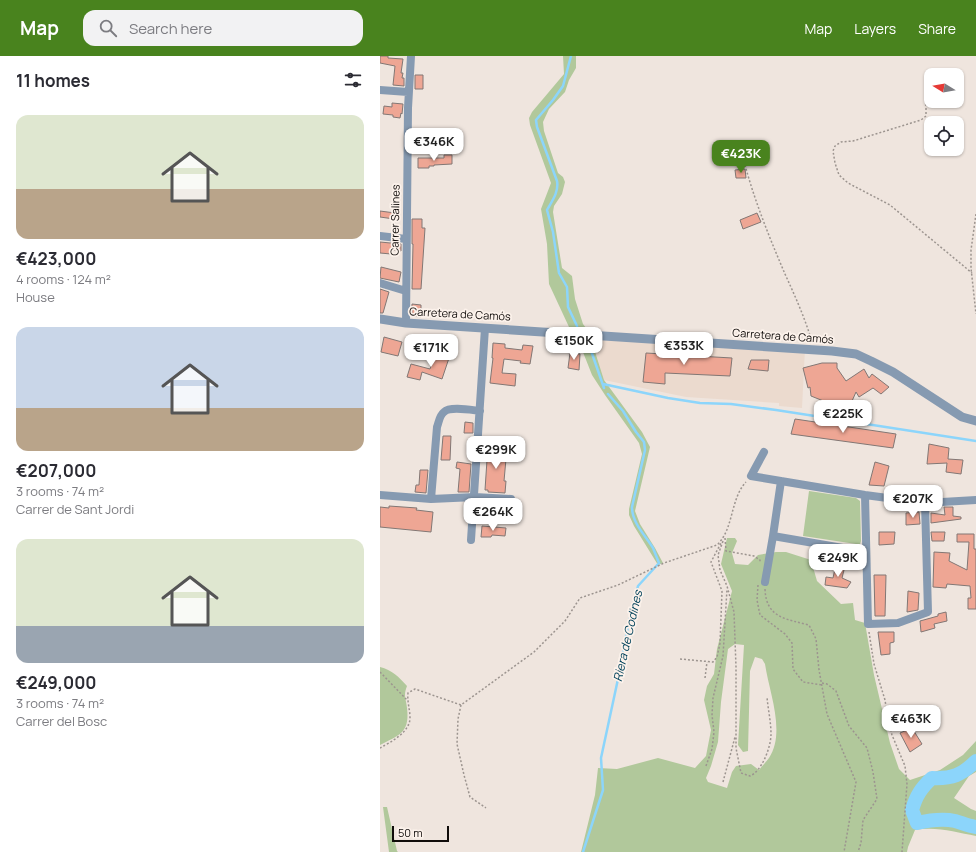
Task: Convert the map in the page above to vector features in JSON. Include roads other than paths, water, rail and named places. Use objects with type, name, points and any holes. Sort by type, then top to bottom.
[{"type":"street","name":"Carrer Salines","points":[[406,324],[408,92],[411,56]]},
{"type":"street","points":[[380,90],[408,92]]},
{"type":"street","points":[[380,236],[406,239]]},
{"type":"street","points":[[380,283],[406,291]]},
{"type":"street","name":"Carretera de Camós","points":[[380,319],[406,324],[485,328],[856,354],[893,372],[962,417],[976,421]]},
{"type":"street","points":[[471,540],[485,328]]},
{"type":"street","points":[[431,499],[437,427],[440,417],[444,411],[450,409],[480,411]]},
{"type":"street","points":[[764,452],[751,476],[865,495],[925,503],[976,500]]},
{"type":"street","points":[[762,580],[773,536],[781,481]]},
{"type":"street","points":[[865,495],[868,624],[898,623],[928,612],[924,492]]},
{"type":"street","points":[[380,496],[431,499],[474,497],[511,499]]},
{"type":"street","points":[[773,536],[866,552]]},
{"type":"waterway","name":"Riera de Codines","points":[[571,56],[563,86],[536,120],[537,127],[557,181],[556,193],[547,210],[553,232],[559,273],[567,287],[568,307],[577,326]]},
{"type":"waterway","name":"Riera de Codines","points":[[588,342],[604,388]]},
{"type":"waterway","points":[[603,384],[668,398],[700,403],[731,404],[776,410],[976,441]]},
{"type":"waterway","name":"Riera de Codines","points":[[583,852],[603,790],[601,758],[628,626],[638,586],[659,563],[653,548],[634,518],[632,507],[645,450],[644,442],[623,411],[608,394]]},
{"type":"waterway","points":[[976,761],[966,770],[951,777],[932,778],[919,792],[912,810],[917,823],[931,820],[945,820],[955,821],[976,827]]}]
